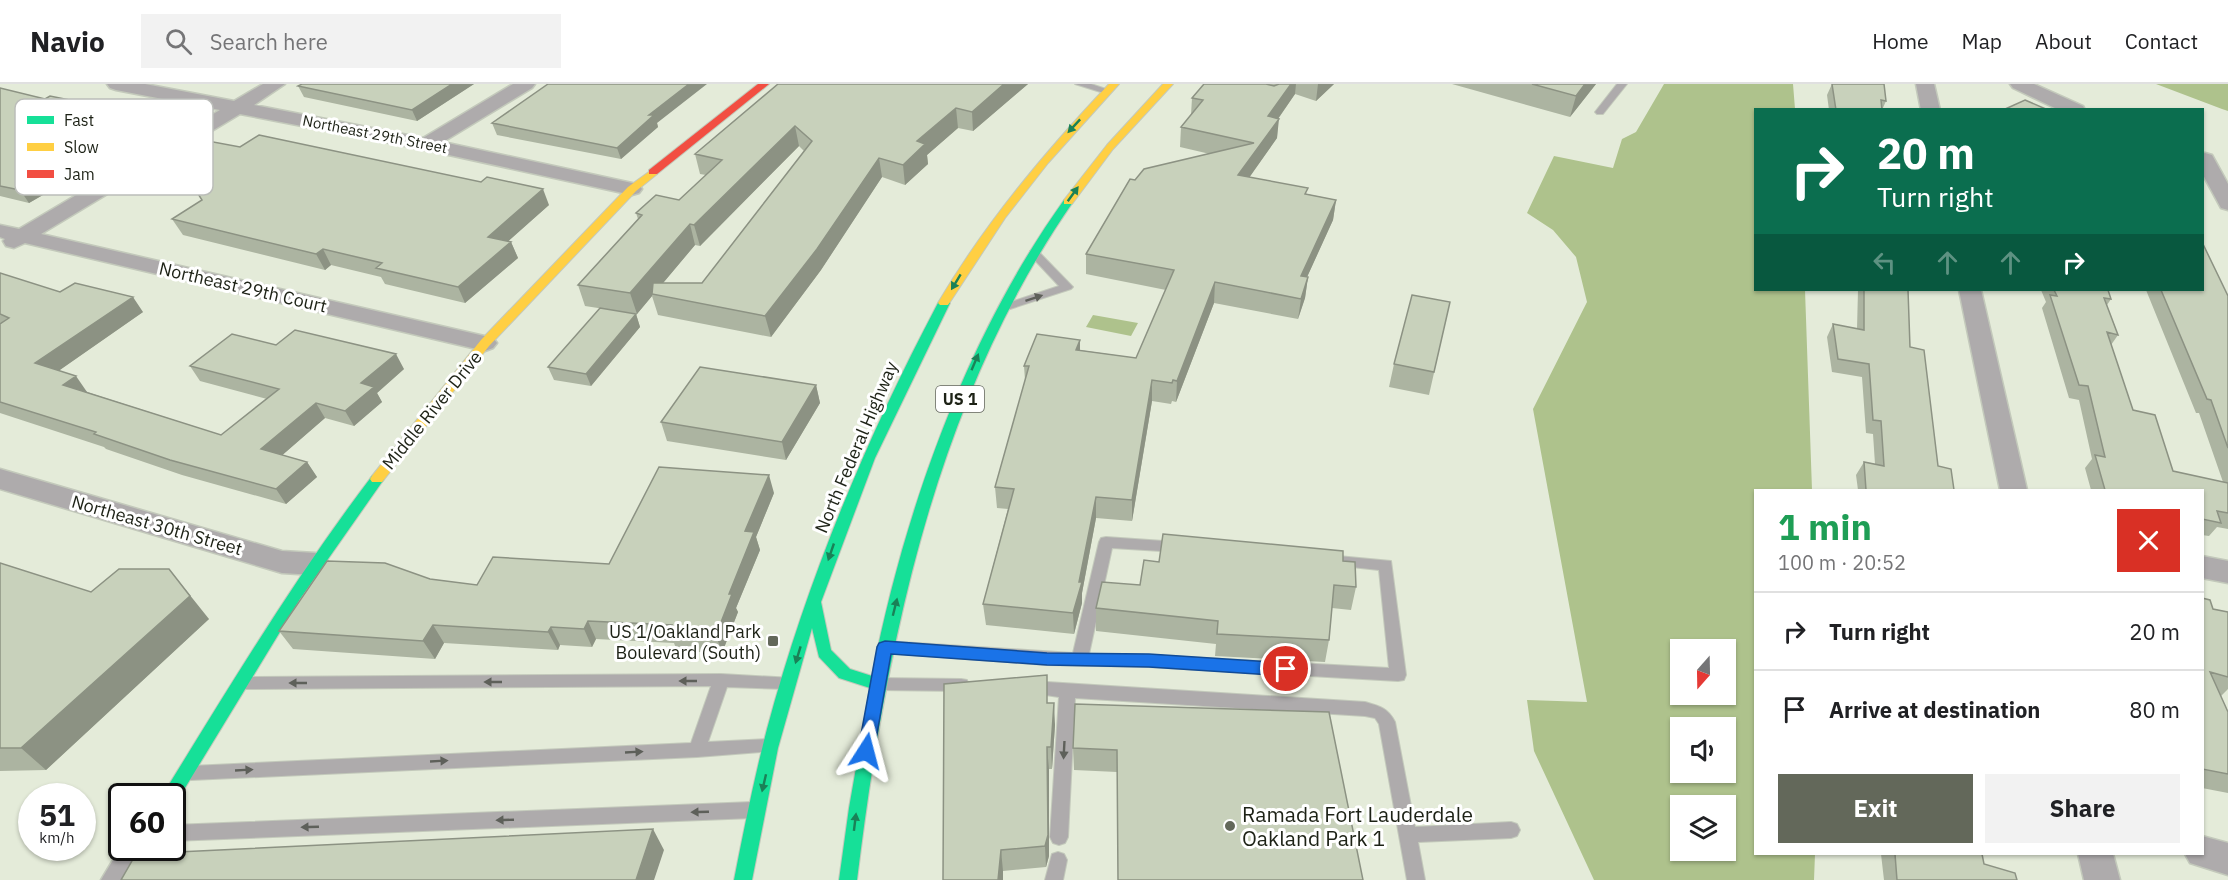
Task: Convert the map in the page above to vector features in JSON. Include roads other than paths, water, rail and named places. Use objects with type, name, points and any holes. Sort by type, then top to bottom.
[{"type":"main road","name":"Middle River Drive","points":[[179,783],[344,521],[485,343],[632,189],[764,84]]},
{"type":"main road","points":[[1151,100],[1152,84]]},
{"type":"main road","name":"US 1","points":[[848,880],[876,684],[921,508],[946,434],[977,358],[1001,308],[1060,210],[1090,170],[1151,100],[1168,84]]},
{"type":"main road","name":"North Federal Highway","points":[[743,880],[772,746],[814,599],[841,522],[893,398],[975,250],[1054,148],[1110,87]]},
{"type":"main road","points":[[814,599],[824,653],[845,674],[876,684]]},
{"type":"street","name":"Northeast 29th Street","points":[[116,84],[195,99]]},
{"type":"street","points":[[213,121],[276,84]]},
{"type":"street","points":[[426,144],[526,84]]},
{"type":"street","points":[[1925,84],[1931,108]]},
{"type":"street","points":[[2019,84],[2072,108]]},
{"type":"street","name":"Northeast 29th Street","points":[[213,102],[426,144],[632,189]]},
{"type":"street","points":[[2204,158],[2228,165]]},
{"type":"street","points":[[2204,158],[2228,204]]},
{"type":"street","points":[[0,248],[90,195]]},
{"type":"street","name":"Northeast 29th Court","points":[[0,231],[485,343]]},
{"type":"street","points":[[1970,291],[2014,489]]},
{"type":"street","name":"Northeast 30th Street","points":[[3,483],[282,562],[315,564]]},
{"type":"street","points":[[2204,567],[2228,573]]},
{"type":"street","points":[[2204,853],[2228,859]]},
{"type":"street","points":[[2096,855],[2102,880]]},
{"type":"street","points":[[119,880],[131,861]]},
{"type":"lane","points":[[1080,84],[1110,87]]},
{"type":"lane","points":[[1600,112],[1622,84]]},
{"type":"lane","points":[[1001,308],[1067,287],[1034,253]]},
{"type":"lane","points":[[1080,658],[1106,542],[1191,548]]},
{"type":"lane","points":[[885,647],[1047,659],[1080,658],[1398,675],[1386,565],[1328,560]]},
{"type":"lane","points":[[697,750],[721,680]]},
{"type":"lane","points":[[241,684],[721,680],[789,683]]},
{"type":"lane","points":[[876,684],[976,686]]},
{"type":"lane","points":[[1019,686],[1067,691],[1365,709],[1380,713],[1388,722],[1416,880]]},
{"type":"lane","points":[[1059,837],[1067,691]]},
{"type":"lane","points":[[186,773],[772,746]]},
{"type":"lane","points":[[186,831],[758,810]]},
{"type":"lane","points":[[1408,835],[1512,830]]},
{"type":"lane","points":[[1054,880],[1058,860]]},
{"type":"place","name":"US 1/Oakland Park Boulevard (South)","points":[[773,641]]},
{"type":"place","name":"Ramada Fort Lauderdale Oakland Park 1","points":[[1230,826]]}]
